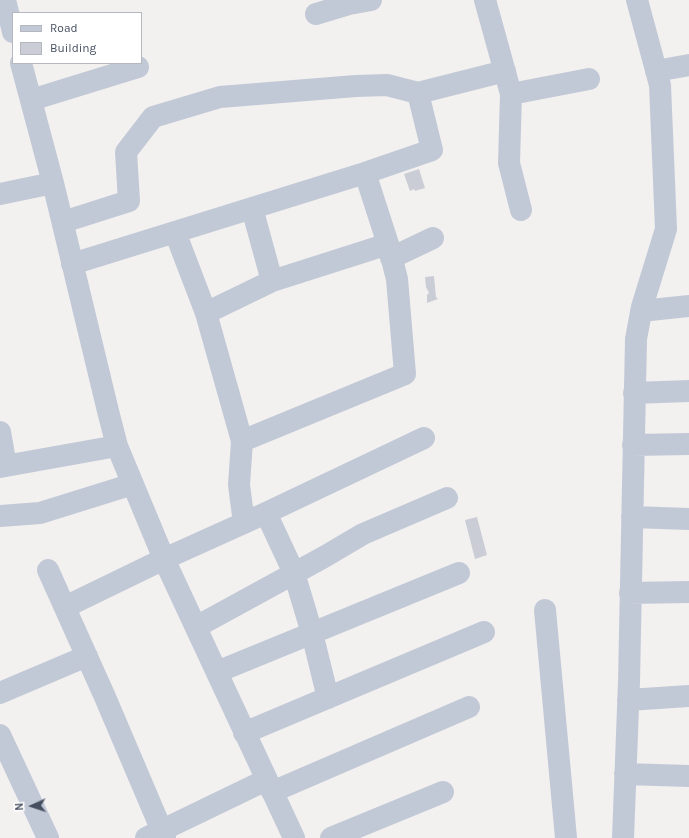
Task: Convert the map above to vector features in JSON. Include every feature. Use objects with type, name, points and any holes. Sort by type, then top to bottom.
[{"type":"street","points":[[5,0],[12,28]]},
{"type":"street","points":[[316,14],[349,4],[371,0]]},
{"type":"street","points":[[485,0],[511,94],[509,163],[521,210]]},
{"type":"street","points":[[623,838],[628,700],[636,339],[641,312],[666,229],[660,85],[637,0]]},
{"type":"street","points":[[21,64],[53,183],[117,446],[164,559],[294,838]]},
{"type":"street","points":[[656,71],[689,65]]},
{"type":"street","points":[[31,100],[138,67]]},
{"type":"street","points":[[62,222],[129,201],[126,152],[153,117],[220,97],[356,86],[387,85],[418,93],[505,71]]},
{"type":"street","points":[[511,94],[589,79]]},
{"type":"street","points":[[72,264],[365,173],[432,150],[418,93]]},
{"type":"street","points":[[242,441],[405,374],[397,279],[390,251],[365,173]]},
{"type":"street","points":[[0,194],[53,183]]},
{"type":"street","points":[[252,208],[272,280]]},
{"type":"street","points":[[175,232],[206,313],[242,441],[239,485],[244,523]]},
{"type":"street","points":[[206,313],[272,280],[390,251],[434,238]]},
{"type":"street","points":[[641,312],[689,306]]},
{"type":"street","points":[[634,393],[689,391]]},
{"type":"street","points":[[0,432],[3,466],[117,446]]},
{"type":"street","points":[[65,608],[164,559],[266,513],[424,438]]},
{"type":"street","points":[[633,445],[689,444]]},
{"type":"street","points":[[0,516],[40,513],[133,484]]},
{"type":"street","points":[[196,627],[363,534],[447,498]]},
{"type":"street","points":[[266,513],[294,573],[312,633],[328,698]]},
{"type":"street","points":[[632,517],[689,519]]},
{"type":"street","points":[[48,570],[87,656],[157,835],[269,786],[469,707]]},
{"type":"street","points":[[217,672],[459,572]]},
{"type":"street","points":[[630,594],[689,592]]},
{"type":"street","points":[[545,610],[566,838]]},
{"type":"street","points":[[244,733],[484,632]]},
{"type":"street","points":[[0,693],[87,656]]},
{"type":"street","points":[[628,700],[689,696]]},
{"type":"street","points":[[0,735],[9,777],[48,838]]},
{"type":"street","points":[[625,774],[689,776]]},
{"type":"street","points":[[330,838],[443,792]]},
{"type":"building","points":[[419,169],[425,188],[410,191],[404,174]]},
{"type":"building","points":[[434,276],[436,297],[438,299],[427,303],[427,295],[429,293],[426,287],[425,277]]},
{"type":"building","points":[[477,517],[487,555],[475,559],[465,520]]}]
